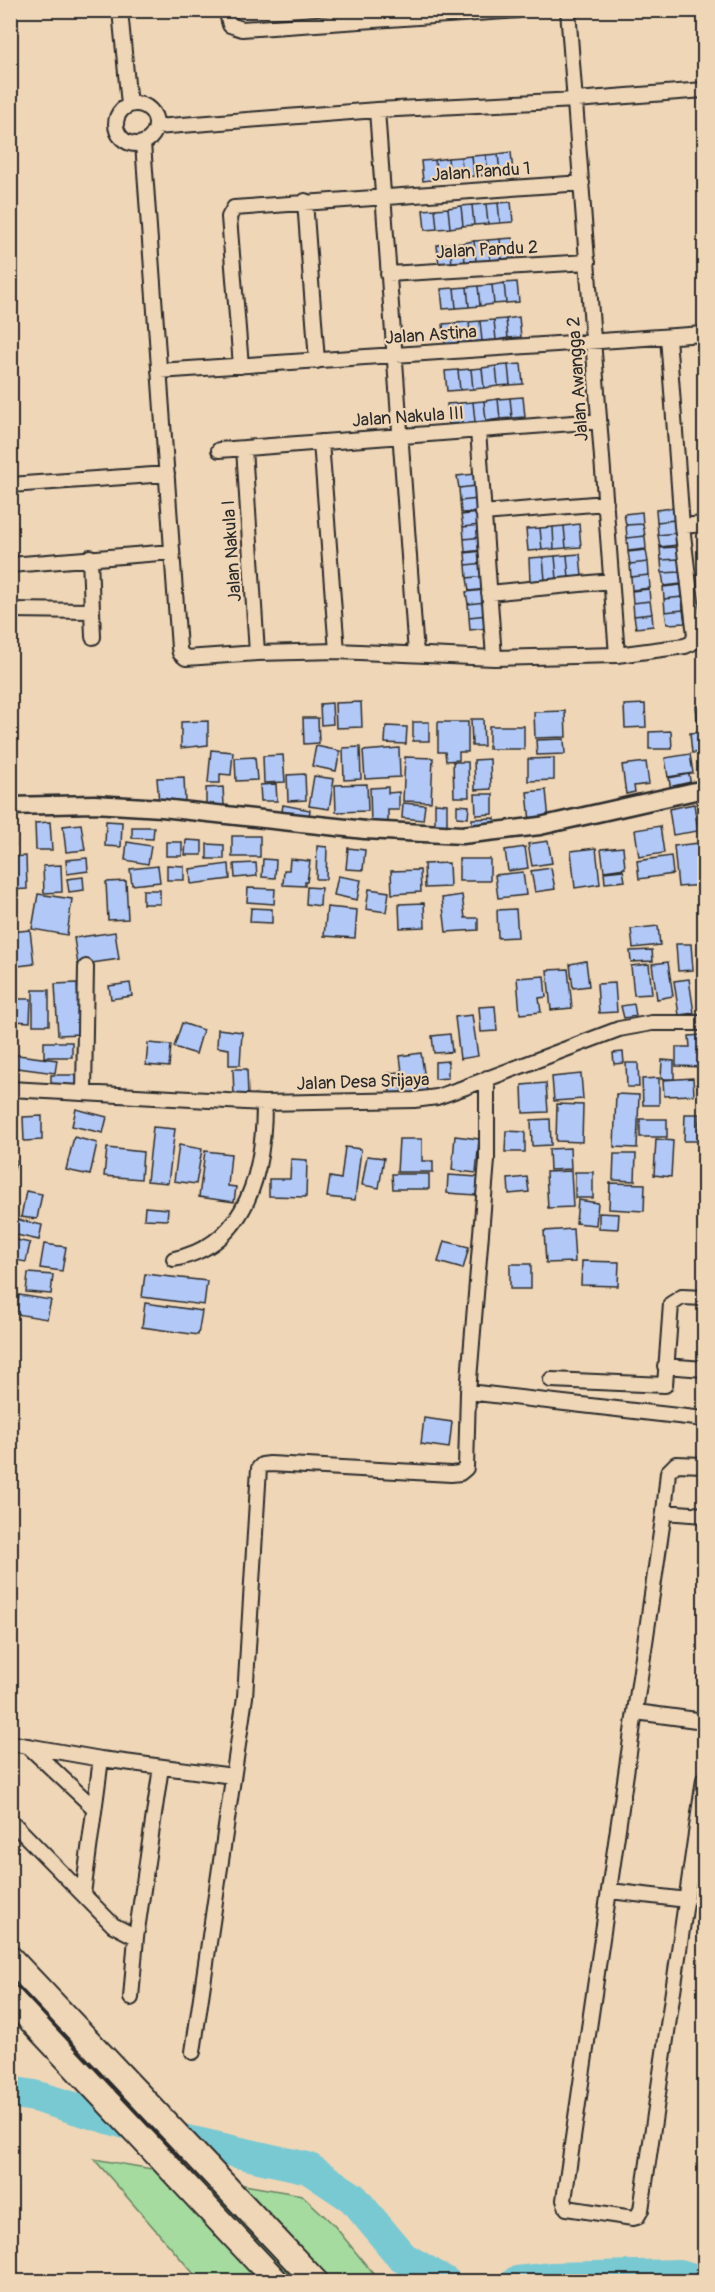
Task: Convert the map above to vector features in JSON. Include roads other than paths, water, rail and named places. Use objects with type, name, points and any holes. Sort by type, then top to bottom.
[{"type":"highway","points":[[10,1958],[316,2282]]},
{"type":"highway","points":[[10,1998],[276,2282]]},
{"type":"highway","points":[[243,2247],[271,2282]]},
{"type":"street","points":[[120,10],[129,105]]},
{"type":"street","points":[[226,10],[230,25],[242,29],[308,17],[519,10]]},
{"type":"street","name":"Jalan Awangga 2","points":[[568,10],[617,655]]},
{"type":"street","points":[[156,127],[377,110],[576,100],[705,90]]},
{"type":"street","points":[[136,103],[149,108],[156,120],[156,127],[150,140],[143,143],[130,143],[123,140],[116,128],[118,114],[129,105],[136,103]]},
{"type":"street","points":[[377,110],[416,654]]},
{"type":"street","points":[[143,143],[179,648],[182,657],[337,651],[494,658],[617,655],[685,646],[694,639],[694,627],[682,525],[668,337]]},
{"type":"street","name":"Jalan Pandu 1","points":[[241,366],[229,213],[234,208],[305,201],[582,183]]},
{"type":"street","points":[[305,201],[317,361]]},
{"type":"street","name":"Jalan Pandu 2","points":[[388,274],[588,262]]},
{"type":"street","name":"Jalan Astina","points":[[159,371],[705,334]]},
{"type":"street","name":"Jalan Nakula III","points":[[219,450],[600,421]]},
{"type":"street","points":[[478,430],[494,658]]},
{"type":"street","points":[[321,442],[337,651]]},
{"type":"street","name":"Jalan Nakula I","points":[[244,448],[257,653]]},
{"type":"street","points":[[10,485],[167,474]]},
{"type":"street","points":[[483,513],[606,503]]},
{"type":"street","points":[[682,525],[705,524]]},
{"type":"street","points":[[10,565],[172,552]]},
{"type":"street","points":[[90,557],[93,637]]},
{"type":"street","points":[[489,593],[612,581]]},
{"type":"street","points":[[10,610],[92,611]]},
{"type":"street","points":[[10,807],[94,804],[162,808],[365,830],[462,835],[540,826],[705,789]]},
{"type":"street","points":[[84,1093],[86,967]]},
{"type":"street","name":"Jalan Desa Srijaya","points":[[10,1089],[264,1103],[414,1100],[437,1097],[619,1029],[652,1023],[705,1023]]},
{"type":"street","points":[[193,2052],[245,1697],[259,1468],[270,1464],[452,1474],[460,1473],[466,1468],[468,1392],[487,1160],[487,1078]]},
{"type":"street","points":[[174,1259],[202,1251],[215,1243],[240,1213],[251,1191],[262,1150],[264,1103]]},
{"type":"street","points":[[551,1380],[665,1385],[670,1304],[682,1297],[705,1298]]},
{"type":"street","points":[[665,1366],[705,1369]]},
{"type":"street","points":[[468,1392],[705,1419]]},
{"type":"street","points":[[705,1465],[682,1463],[668,1472],[636,1712],[564,2200],[567,2208],[573,2210],[633,2218],[637,2217],[641,2210],[705,1779]]},
{"type":"street","points":[[664,1512],[705,1515]]},
{"type":"street","points":[[636,1712],[705,1721]]},
{"type":"street","points":[[10,1743],[101,1759],[233,1776]]},
{"type":"street","points":[[27,1746],[94,1808]]},
{"type":"street","points":[[83,1894],[101,1759]]},
{"type":"street","points":[[131,1998],[136,1937],[161,1767]]},
{"type":"street","points":[[10,1820],[113,1925],[136,1937]]},
{"type":"street","points":[[610,1891],[687,1900]]},
{"type":"waterway","points":[[10,2092],[34,2096],[179,2139],[308,2168],[353,2198],[402,2257],[445,2282]]},
{"type":"waterway","points":[[517,2282],[552,2278],[680,2275],[703,2282]]}]
